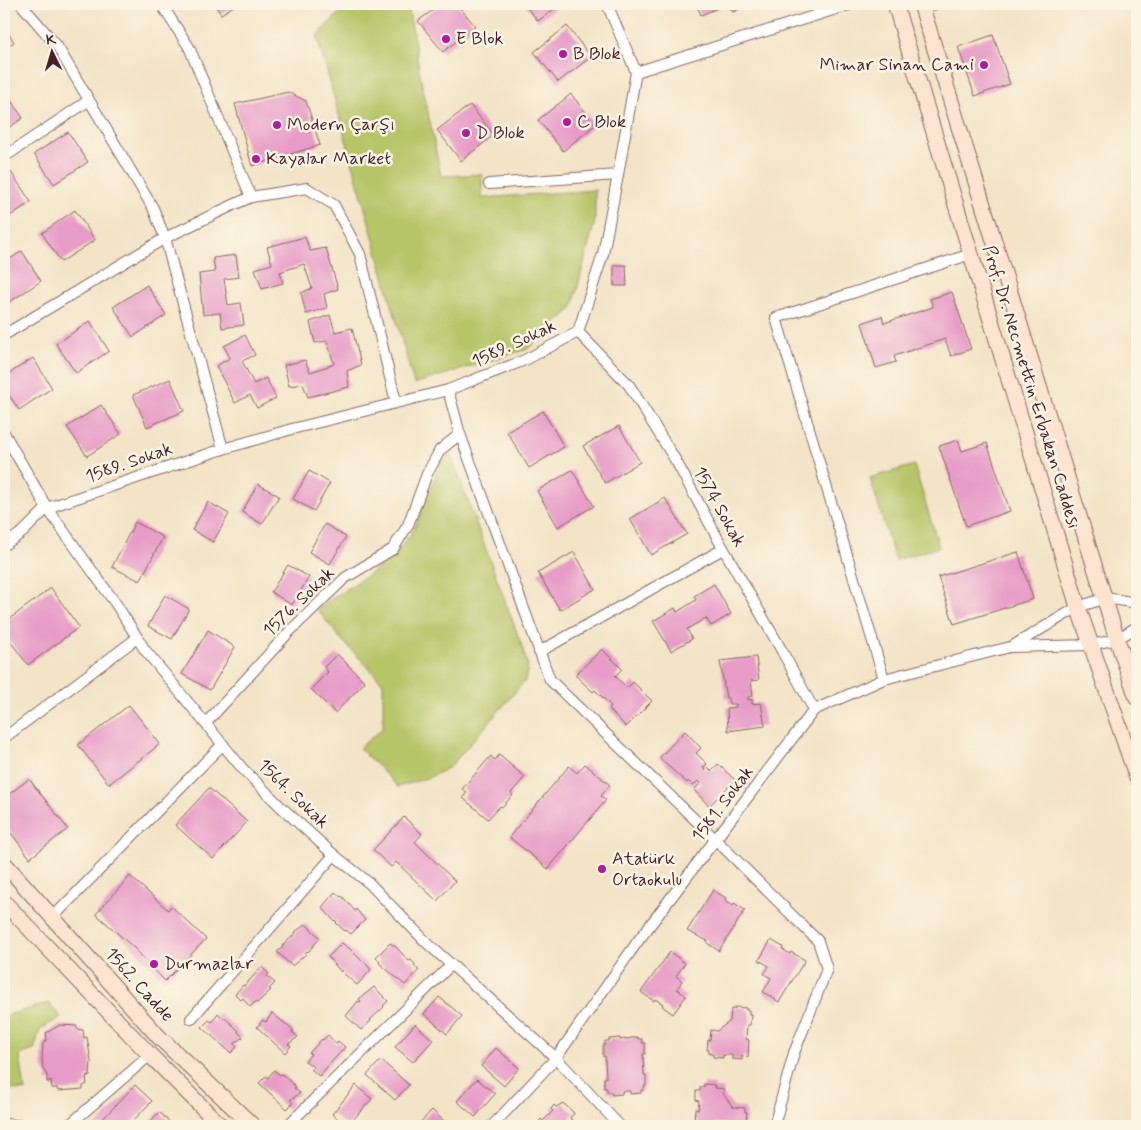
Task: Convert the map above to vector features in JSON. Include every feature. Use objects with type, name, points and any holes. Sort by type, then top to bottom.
[{"type":"main road","name":"Prof. Dr. Necmettin Erbakan Caddesi","points":[[896,4],[1078,607],[1137,778]]},
{"type":"main road","name":"Prof. Dr. Necmettin Erbakan Caddesi","points":[[926,6],[1117,638],[1137,698]]},
{"type":"main road","name":"1562. Cadde","points":[[4,863],[158,1036],[253,1126]]},
{"type":"main road","points":[[4,902],[150,1055],[221,1126]]},
{"type":"street","points":[[21,4],[57,46],[153,208],[164,238],[223,449]]},
{"type":"street","points":[[161,4],[189,47],[251,196]]},
{"type":"street","points":[[607,4],[636,72],[852,4]]},
{"type":"street","name":"1589. Sokak","points":[[47,508],[223,449],[396,402],[448,390],[525,360],[578,332],[603,254],[636,72]]},
{"type":"street","points":[[4,157],[88,101]]},
{"type":"street","points":[[489,184],[618,175]]},
{"type":"street","points":[[4,335],[164,238],[251,196],[306,188],[334,204],[360,254],[396,402]]},
{"type":"street","points":[[884,679],[776,318],[971,254]]},
{"type":"street","name":"1574 Sokak","points":[[578,332],[629,385],[676,461],[814,710]]},
{"type":"street","points":[[448,390],[460,434],[550,680],[818,941],[827,969],[794,1053],[774,1126]]},
{"type":"street","name":"1564. Sokak","points":[[4,433],[47,508],[116,604],[145,650],[242,768],[334,856],[369,883],[427,943],[556,1058],[620,1126]]},
{"type":"street","name":"1576. Sokak","points":[[206,723],[290,631],[345,578],[393,550],[408,525],[427,474],[440,450],[460,434]]},
{"type":"street","points":[[4,545],[23,532],[47,508]]},
{"type":"street","points":[[539,652],[724,549]]},
{"type":"street","points":[[1010,647],[1078,607],[1106,598],[1137,603]]},
{"type":"street","points":[[1010,647],[1091,645],[1117,638],[1137,627]]},
{"type":"street","points":[[4,738],[138,638]]},
{"type":"street","name":"1581. Sokak","points":[[492,1126],[556,1058],[638,941],[814,710],[884,679],[1010,647]]},
{"type":"street","points":[[53,918],[224,744]]},
{"type":"street","points":[[191,1019],[334,856]]},
{"type":"street","points":[[286,1126],[451,964]]},
{"type":"street","points":[[68,1126],[150,1055]]},
{"type":"street","points":[[4,1124],[29,1126]]},
{"type":"green space","points":[[348,4],[408,4],[441,176],[482,174],[482,198],[595,190],[595,221],[572,309],[527,349],[414,384],[317,36]]},
{"type":"green space","points":[[451,455],[528,667],[525,681],[450,767],[430,777],[398,787],[359,748],[383,728],[383,683],[339,637],[317,609],[394,557],[414,529],[443,457]]},
{"type":"green space","points":[[914,465],[939,547],[895,560],[870,478]]},
{"type":"green space","points":[[49,1003],[61,1017],[40,1030],[34,1050],[20,1055],[25,1091],[4,1088],[4,1016]]},
{"type":"building","points":[[214,4],[237,4],[221,14]]},
{"type":"building","name":"E Blok","points":[[441,4],[457,4],[475,26],[443,52],[418,21]]},
{"type":"building","points":[[524,4],[561,4],[538,21]]},
{"type":"building","points":[[696,4],[727,4],[701,15]]},
{"type":"building","points":[[728,4],[750,4],[733,12]]},
{"type":"building","points":[[4,26],[14,42],[4,49]]},
{"type":"building","name":"B Blok","points":[[567,26],[591,57],[558,82],[534,52]]},
{"type":"building","name":"Mimar Sinan Cami","points":[[993,35],[1010,84],[975,96],[958,47]]},
{"type":"building","points":[[4,90],[23,118],[4,131]]},
{"type":"building","name":"Modern Çarşı","points":[[288,92],[306,101],[320,145],[252,166],[235,104]]},
{"type":"building","name":"C Blok","points":[[571,94],[595,125],[563,151],[538,120]]},
{"type":"building","name":"D Blok","points":[[470,105],[494,135],[461,161],[437,130]]},
{"type":"building","points":[[68,132],[88,162],[54,184],[34,154]]},
{"type":"building","points":[[11,172],[31,202],[4,220],[4,177]]},
{"type":"building","points":[[75,210],[95,240],[61,262],[42,233]]},
{"type":"building","points":[[305,237],[310,251],[326,248],[338,289],[324,294],[327,308],[306,314],[301,293],[312,288],[304,264],[280,272],[283,283],[262,289],[255,269],[272,264],[267,247]]},
{"type":"building","points":[[22,251],[41,281],[8,303],[4,297],[4,263]]},
{"type":"building","points":[[236,255],[239,277],[224,279],[228,305],[241,303],[244,325],[222,328],[220,313],[203,315],[199,274],[215,272],[213,258]]},
{"type":"building","points":[[614,265],[626,265],[627,286],[614,286]]},
{"type":"building","points":[[147,285],[166,315],[133,337],[113,307]]},
{"type":"building","points":[[952,292],[971,349],[951,356],[945,339],[894,356],[896,362],[876,368],[862,323],[882,316],[884,323],[933,307],[930,299]]},
{"type":"building","points":[[330,315],[335,332],[352,328],[361,365],[347,371],[349,387],[308,397],[303,384],[289,386],[284,365],[305,360],[310,372],[334,364],[327,341],[315,343],[310,322]]},
{"type":"building","points":[[90,321],[109,351],[76,373],[56,344]]},
{"type":"building","points":[[245,335],[255,355],[242,361],[254,384],[266,378],[276,398],[257,408],[250,395],[235,403],[216,366],[230,358],[224,346]]},
{"type":"building","points":[[33,358],[52,388],[19,410],[4,388],[4,377]]},
{"type":"building","points":[[170,379],[184,411],[147,427],[133,395]]},
{"type":"building","points":[[101,405],[121,434],[87,456],[67,427]]},
{"type":"building","points":[[543,411],[564,447],[529,468],[507,432]]},
{"type":"building","points":[[619,426],[640,462],[605,483],[583,446]]},
{"type":"building","points":[[958,440],[962,451],[987,443],[1010,511],[966,526],[939,446]]},
{"type":"building","points":[[572,470],[594,506],[558,527],[537,491]]},
{"type":"building","points":[[309,471],[330,483],[314,511],[293,499]]},
{"type":"building","points":[[258,484],[279,496],[262,524],[242,512]]},
{"type":"building","points":[[665,498],[687,534],[651,555],[630,519]]},
{"type":"building","points":[[208,502],[229,514],[213,542],[192,530]]},
{"type":"building","points":[[135,522],[163,537],[140,581],[112,567]]},
{"type":"building","points":[[325,524],[346,537],[330,564],[309,552]]},
{"type":"building","points":[[574,552],[595,589],[560,610],[538,573]]},
{"type":"building","points":[[1018,552],[1033,599],[954,624],[938,577]]},
{"type":"building","points":[[288,565],[309,577],[292,605],[271,592]]},
{"type":"building","points":[[714,584],[731,614],[711,626],[706,618],[687,629],[692,639],[671,651],[653,621],[675,608],[677,612],[696,600],[694,596]]},
{"type":"building","points":[[51,588],[79,627],[28,665],[4,633],[4,623]]},
{"type":"building","points":[[165,595],[189,609],[172,639],[148,626]]},
{"type":"building","points":[[208,630],[235,647],[210,690],[182,674]]},
{"type":"building","points":[[602,649],[622,669],[615,676],[627,688],[633,682],[652,701],[626,727],[609,709],[611,706],[595,690],[593,692],[575,675]]},
{"type":"building","points":[[337,654],[365,682],[335,713],[311,689],[328,672],[324,667]]},
{"type":"building","points":[[756,657],[759,680],[751,681],[753,696],[748,697],[748,700],[752,699],[752,704],[761,703],[765,726],[728,731],[727,708],[736,707],[736,704],[729,704],[728,698],[726,698],[720,661]]},
{"type":"building","points":[[129,705],[160,744],[109,784],[78,745]]},
{"type":"building","points":[[685,731],[701,748],[696,753],[707,764],[703,768],[705,770],[708,767],[711,771],[718,764],[735,780],[709,806],[694,790],[701,783],[698,781],[693,786],[688,781],[687,783],[659,758]]},
{"type":"building","points":[[499,755],[525,777],[511,793],[513,795],[488,819],[463,798],[467,792],[462,789],[491,756],[495,760]]},
{"type":"building","points":[[585,764],[610,785],[601,796],[606,800],[548,869],[509,837],[569,766],[577,773]]},
{"type":"building","points":[[29,779],[68,829],[30,858],[4,824],[4,798]]},
{"type":"building","points":[[209,788],[247,822],[213,859],[175,825]]},
{"type":"building","points":[[404,817],[422,834],[415,842],[455,881],[437,901],[396,862],[391,867],[373,850]]},
{"type":"building","points":[[130,876],[168,910],[171,906],[206,939],[165,981],[134,948],[96,914]]},
{"type":"building","points":[[713,890],[733,905],[734,903],[745,910],[719,951],[707,943],[708,941],[687,931]]},
{"type":"building","points":[[335,892],[342,896],[355,911],[356,909],[365,920],[351,934],[336,923],[322,907]]},
{"type":"building","points":[[306,924],[320,938],[292,966],[277,952],[295,932]]},
{"type":"building","points":[[771,940],[790,954],[791,952],[805,960],[779,1002],[763,992],[771,978],[764,974],[769,966],[759,960]]},
{"type":"building","points":[[342,943],[363,960],[371,970],[357,985],[342,970],[341,972],[328,957]]},
{"type":"building","points":[[390,943],[409,961],[411,960],[419,970],[405,985],[379,963],[376,957]]},
{"type":"building","points":[[670,952],[685,963],[676,976],[682,981],[677,989],[686,996],[673,1014],[662,1006],[663,1004],[655,999],[654,1001],[641,992]]},
{"type":"building","points":[[262,967],[269,974],[267,976],[275,983],[269,989],[271,990],[250,1007],[243,998],[241,1000],[235,994]]},
{"type":"building","points":[[374,987],[388,1001],[361,1030],[346,1016],[358,1001],[361,1001],[359,999]]},
{"type":"building","points":[[439,997],[462,1016],[447,1034],[424,1014]]},
{"type":"building","points":[[735,1007],[746,1008],[746,1010],[749,1010],[749,1014],[751,1014],[750,1025],[747,1025],[746,1039],[749,1040],[748,1057],[742,1056],[742,1060],[732,1059],[732,1055],[723,1055],[723,1058],[713,1057],[713,1054],[709,1054],[709,1050],[707,1050],[711,1030],[717,1031],[730,1021],[731,1009],[735,1009]]},
{"type":"building","points":[[218,1013],[239,1031],[243,1037],[234,1044],[237,1047],[231,1053],[202,1027],[209,1020],[212,1022]]},
{"type":"building","points":[[272,1013],[294,1031],[292,1032],[298,1037],[288,1044],[291,1046],[285,1053],[257,1027],[263,1020],[266,1022]]},
{"type":"building","points":[[415,1024],[433,1040],[413,1062],[395,1047]]},
{"type":"building","points":[[60,1025],[77,1026],[77,1029],[83,1030],[84,1038],[87,1037],[91,1061],[90,1076],[86,1077],[87,1084],[83,1086],[83,1089],[58,1091],[57,1088],[52,1088],[51,1080],[47,1082],[47,1075],[43,1069],[43,1043],[47,1040],[46,1033]]},
{"type":"building","points":[[328,1035],[336,1044],[338,1041],[345,1047],[319,1076],[311,1069],[314,1067],[305,1061],[311,1054],[309,1053]]},
{"type":"building","points":[[638,1037],[638,1039],[642,1039],[642,1043],[645,1043],[645,1054],[643,1054],[646,1086],[644,1086],[644,1090],[641,1090],[641,1093],[630,1094],[630,1091],[622,1091],[622,1094],[612,1095],[611,1092],[607,1092],[607,1088],[604,1088],[604,1078],[606,1078],[603,1045],[609,1039],[620,1038],[620,1040]]},
{"type":"building","points":[[496,1048],[519,1068],[504,1086],[481,1066]]},
{"type":"building","points":[[381,1060],[409,1085],[395,1100],[367,1075]]},
{"type":"building","points":[[274,1070],[280,1075],[282,1074],[300,1093],[290,1100],[293,1103],[287,1109],[259,1083],[266,1076],[268,1078]]},
{"type":"building","points":[[477,1079],[495,1094],[475,1117],[457,1101]]},
{"type":"building","points":[[704,1084],[715,1085],[714,1088],[724,1089],[723,1094],[733,1107],[745,1108],[745,1112],[747,1112],[744,1126],[714,1123],[714,1126],[697,1125],[698,1120],[694,1120],[695,1109],[698,1110],[699,1101],[696,1100],[696,1091],[700,1091],[700,1087],[704,1087]]},
{"type":"building","points":[[135,1085],[152,1101],[128,1126],[96,1126]]},
{"type":"building","points":[[356,1085],[372,1099],[347,1126],[332,1114]]},
{"type":"building","points":[[563,1103],[574,1113],[570,1118],[573,1121],[568,1126],[538,1126],[541,1119],[543,1121],[553,1111],[551,1109],[554,1105],[556,1107]]},
{"type":"building","points":[[432,1110],[449,1126],[417,1126]]},
{"type":"building","points":[[159,1112],[174,1126],[146,1126]]},
{"type":"place","name":"E Blok","points":[[446,39]]},
{"type":"place","name":"B Blok","points":[[563,54]]},
{"type":"place","name":"Mimar Sinan Cami","points":[[984,65]]},
{"type":"place","name":"C Blok","points":[[567,122]]},
{"type":"place","name":"Modern Çarşı","points":[[277,125]]},
{"type":"place","name":"D Blok","points":[[466,133]]},
{"type":"place","name":"Kayalar Market","points":[[256,159]]},
{"type":"place","name":"Atatürk Ortaokulu","points":[[602,869]]},
{"type":"place","name":"Durmazlar","points":[[154,964]]}]
